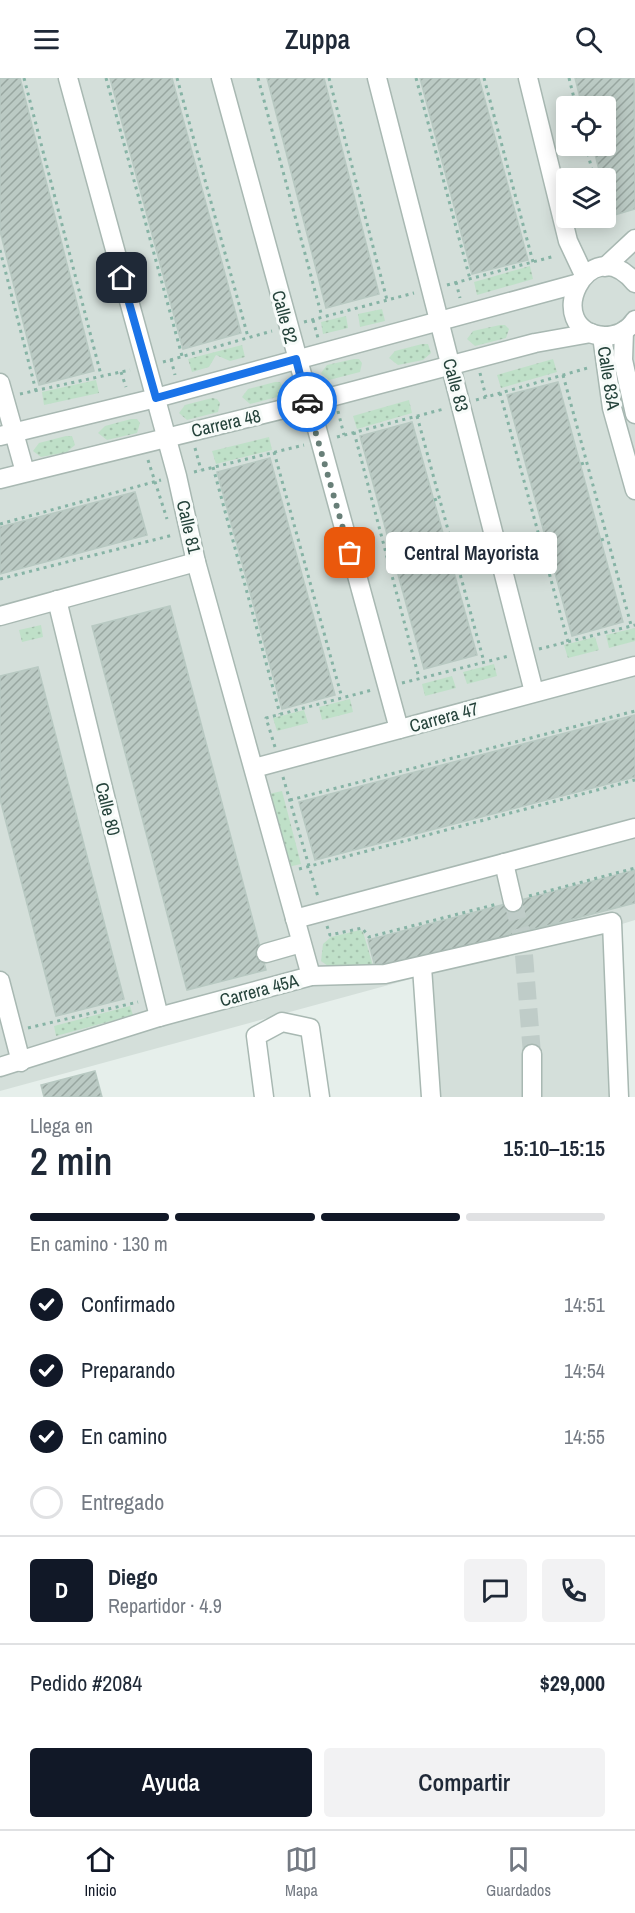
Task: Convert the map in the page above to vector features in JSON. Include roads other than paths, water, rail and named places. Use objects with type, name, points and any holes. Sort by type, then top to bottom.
[{"type":"street","name":"Calle 81","points":[[68,78],[177,476],[181,533],[196,561],[311,976]]},
{"type":"street","name":"Calle 82","points":[[221,78],[318,441],[399,729]]},
{"type":"street","name":"Calle 83","points":[[377,78],[534,692]]},
{"type":"street","points":[[528,78],[568,241],[580,280],[572,295],[575,317],[596,334]]},
{"type":"street","points":[[7,435],[439,323],[580,280],[605,267],[635,239]]},
{"type":"street","points":[[605,267],[632,276]]},
{"type":"street","name":"Carrera 48","points":[[0,479],[308,403],[536,343],[596,334],[631,325]]},
{"type":"street","name":"Calle 83A","points":[[631,325],[623,360],[635,414]]},
{"type":"street","name":"Calle 83A","points":[[596,334],[612,408],[635,490]]},
{"type":"street","points":[[0,383],[7,435],[25,472]]},
{"type":"street","points":[[0,616],[196,561]]},
{"type":"street","name":"Calle 80","points":[[57,600],[159,1017]]},
{"type":"street","name":"Carrera 47","points":[[254,768],[635,666]]},
{"type":"street","points":[[295,919],[635,828]]},
{"type":"street","points":[[504,862],[513,901]]},
{"type":"street","name":"Carrera 45A","points":[[0,1067],[159,1017],[311,976],[385,975],[612,922],[619,1097]]},
{"type":"street","points":[[266,953],[301,943]]},
{"type":"street","points":[[422,967],[431,1097]]},
{"type":"street","points":[[0,981],[21,1062]]},
{"type":"street","points":[[264,1097],[256,1036],[282,1022],[310,1028],[320,1097]]},
{"type":"street","points":[[532,1054],[532,1097]]},
{"type":"tunnel","points":[[513,902],[521,932]]},
{"type":"tunnel","points":[[524,955],[532,1054]]},
{"type":"place","name":"Central Mayorista","points":[[350,553]]}]
